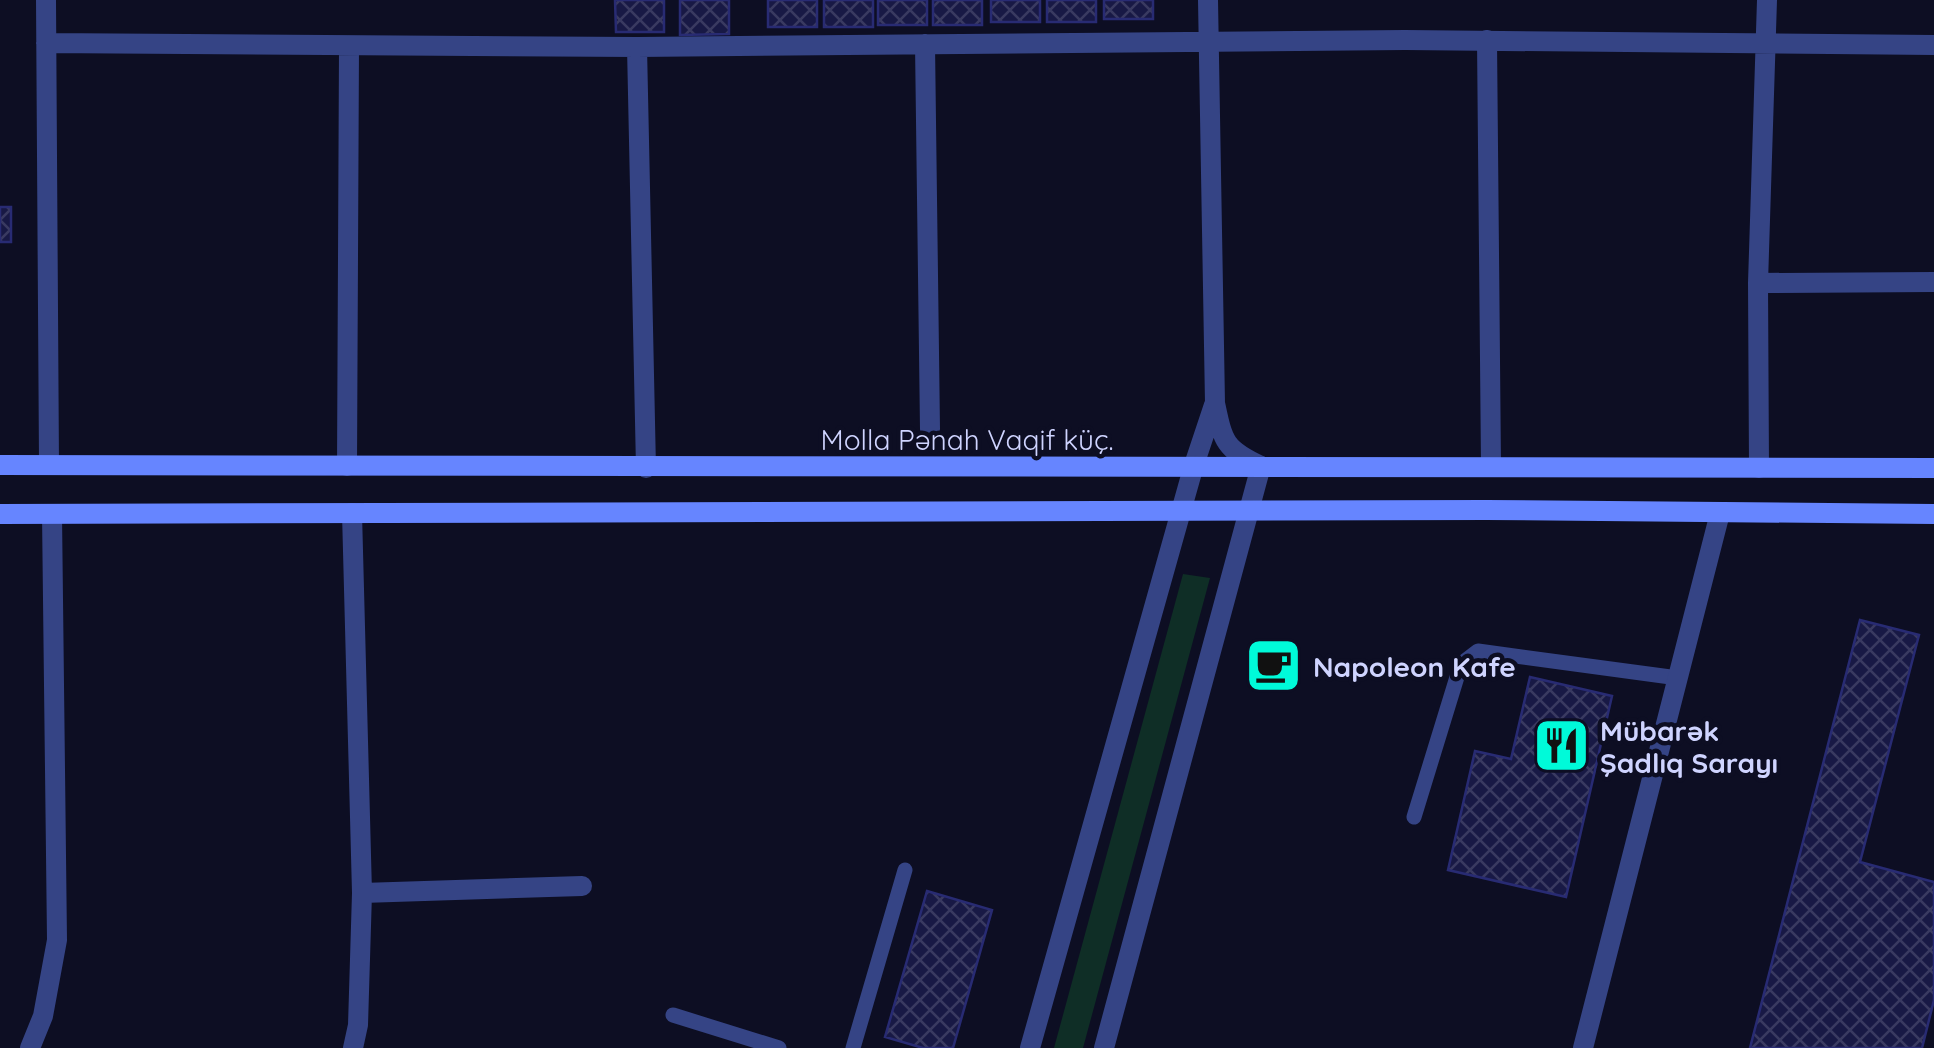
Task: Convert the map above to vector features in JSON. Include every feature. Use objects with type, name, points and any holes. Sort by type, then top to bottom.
[{"type":"main road","name":"Molla Pənah Vaqif küç.","points":[[0,464],[1934,468]]},
{"type":"main road","points":[[0,514],[1486,510],[1934,514]]},
{"type":"street","points":[[46,0],[49,464]]},
{"type":"street","points":[[1104,1048],[1260,466],[1223,442],[1215,403],[1208,0]]},
{"type":"street","points":[[1759,468],[1758,283],[1767,0]]},
{"type":"street","points":[[46,43],[349,47],[1487,40],[1934,44]]},
{"type":"street","points":[[1487,40],[1490,466]]},
{"type":"street","points":[[925,44],[930,429]]},
{"type":"street","points":[[347,466],[349,47]]},
{"type":"street","points":[[637,47],[646,468]]},
{"type":"street","points":[[1758,283],[1934,282]]},
{"type":"street","points":[[1030,1048],[1180,512],[1215,403]]},
{"type":"street","points":[[352,513],[362,893],[358,1026],[353,1048]]},
{"type":"street","points":[[1583,1048],[1720,513]]},
{"type":"street","points":[[30,1048],[43,1016],[57,940],[52,514]]},
{"type":"street","points":[[362,893],[582,886]]},
{"type":"lane","points":[[1414,817],[1460,664],[1478,651],[1678,678]]},
{"type":"lane","points":[[853,1048],[905,870]]},
{"type":"lane","points":[[673,1015],[779,1048]]},
{"type":"green space","points":[[1183,574],[1210,578],[1083,1048],[1054,1048]]},
{"type":"building","points":[[615,0],[664,0],[664,32],[616,32]]},
{"type":"building","points":[[680,0],[729,0],[729,34],[680,35]]},
{"type":"building","points":[[768,0],[817,0],[817,27],[768,27]]},
{"type":"building","points":[[824,0],[873,0],[873,27],[824,27]]},
{"type":"building","points":[[878,0],[927,0],[927,25],[878,25]]},
{"type":"building","points":[[933,0],[982,0],[982,25],[933,25]]},
{"type":"building","points":[[991,0],[1040,0],[1040,22],[991,22]]},
{"type":"building","points":[[1047,0],[1096,0],[1096,22],[1047,22]]},
{"type":"building","points":[[1104,0],[1153,0],[1153,19],[1104,19]]},
{"type":"building","points":[[0,207],[11,207],[11,242],[0,242]]},
{"type":"building","points":[[1860,620],[1919,635],[1860,862],[1934,882],[1934,1000],[1922,1048],[1750,1048]]},
{"type":"building","points":[[1530,677],[1612,696],[1566,897],[1448,870],[1475,751],[1511,759]]},
{"type":"building","points":[[927,891],[992,910],[953,1048],[923,1048],[885,1037]]},
{"type":"place","name":"Napoleon Kafe","points":[[1274,666]]},
{"type":"place","name":"Mübarək Şadlıq Sarayı","points":[[1561,746]]}]
